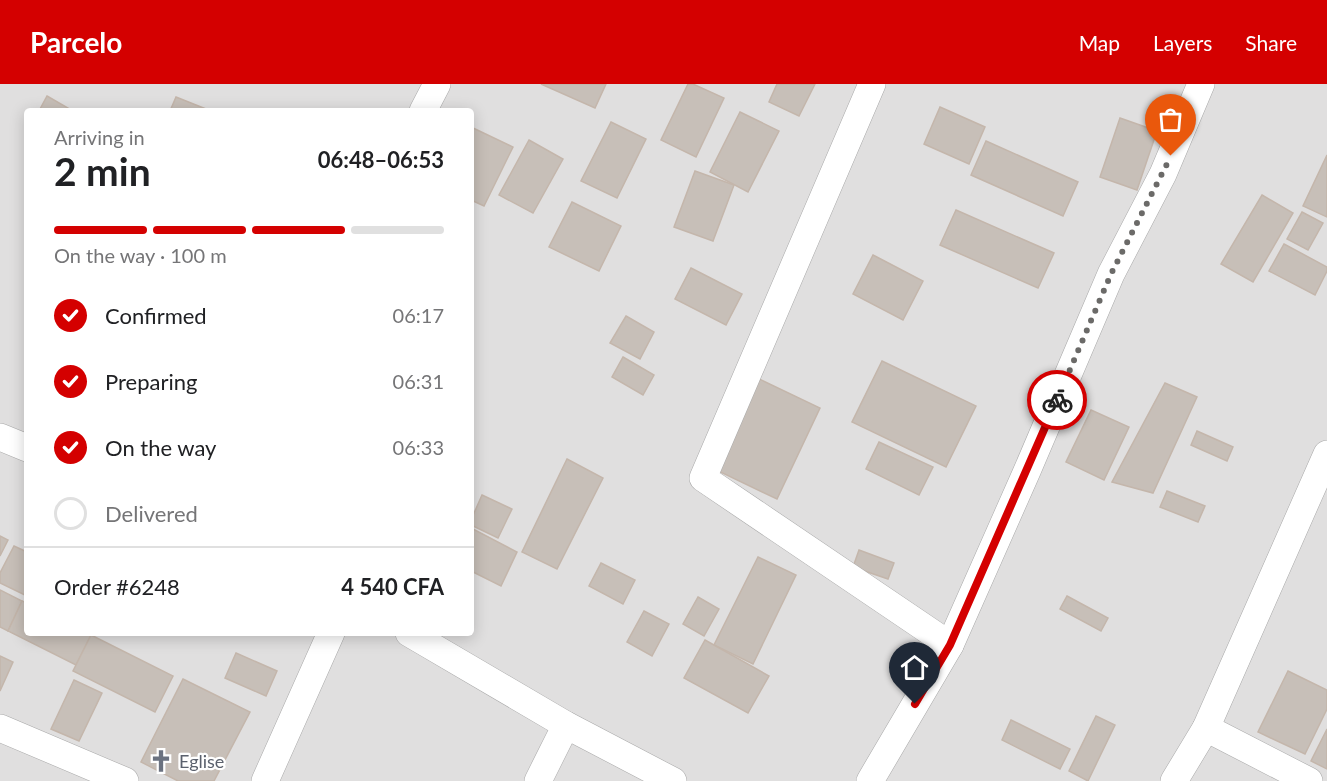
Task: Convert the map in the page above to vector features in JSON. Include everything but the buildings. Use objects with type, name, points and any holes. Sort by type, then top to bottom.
[{"type":"street","points":[[872,84],[703,478],[950,645]]},
{"type":"street","points":[[870,781],[950,645],[1028,471],[1111,274],[1163,174],[1201,84]]},
{"type":"street","points":[[0,436],[24,447]]},
{"type":"street","points":[[1174,781],[1206,728],[1327,454]]},
{"type":"street","points":[[265,781],[330,636]]},
{"type":"street","points":[[414,636],[566,725],[673,781]]},
{"type":"street","points":[[538,781],[566,725]]},
{"type":"street","points":[[0,728],[125,781]]},
{"type":"street","points":[[1206,728],[1309,781]]},
{"type":"shaded area","points":[[0,84],[1327,84],[1327,781],[0,781]]},
{"type":"way so far","points":[[1057,400],[1111,274],[1171,156]]},
{"type":"place","name":"Eglise","points":[[161,761]]},
{"type":"route","points":[[915,704],[950,645],[1028,471],[1057,400]]}]
